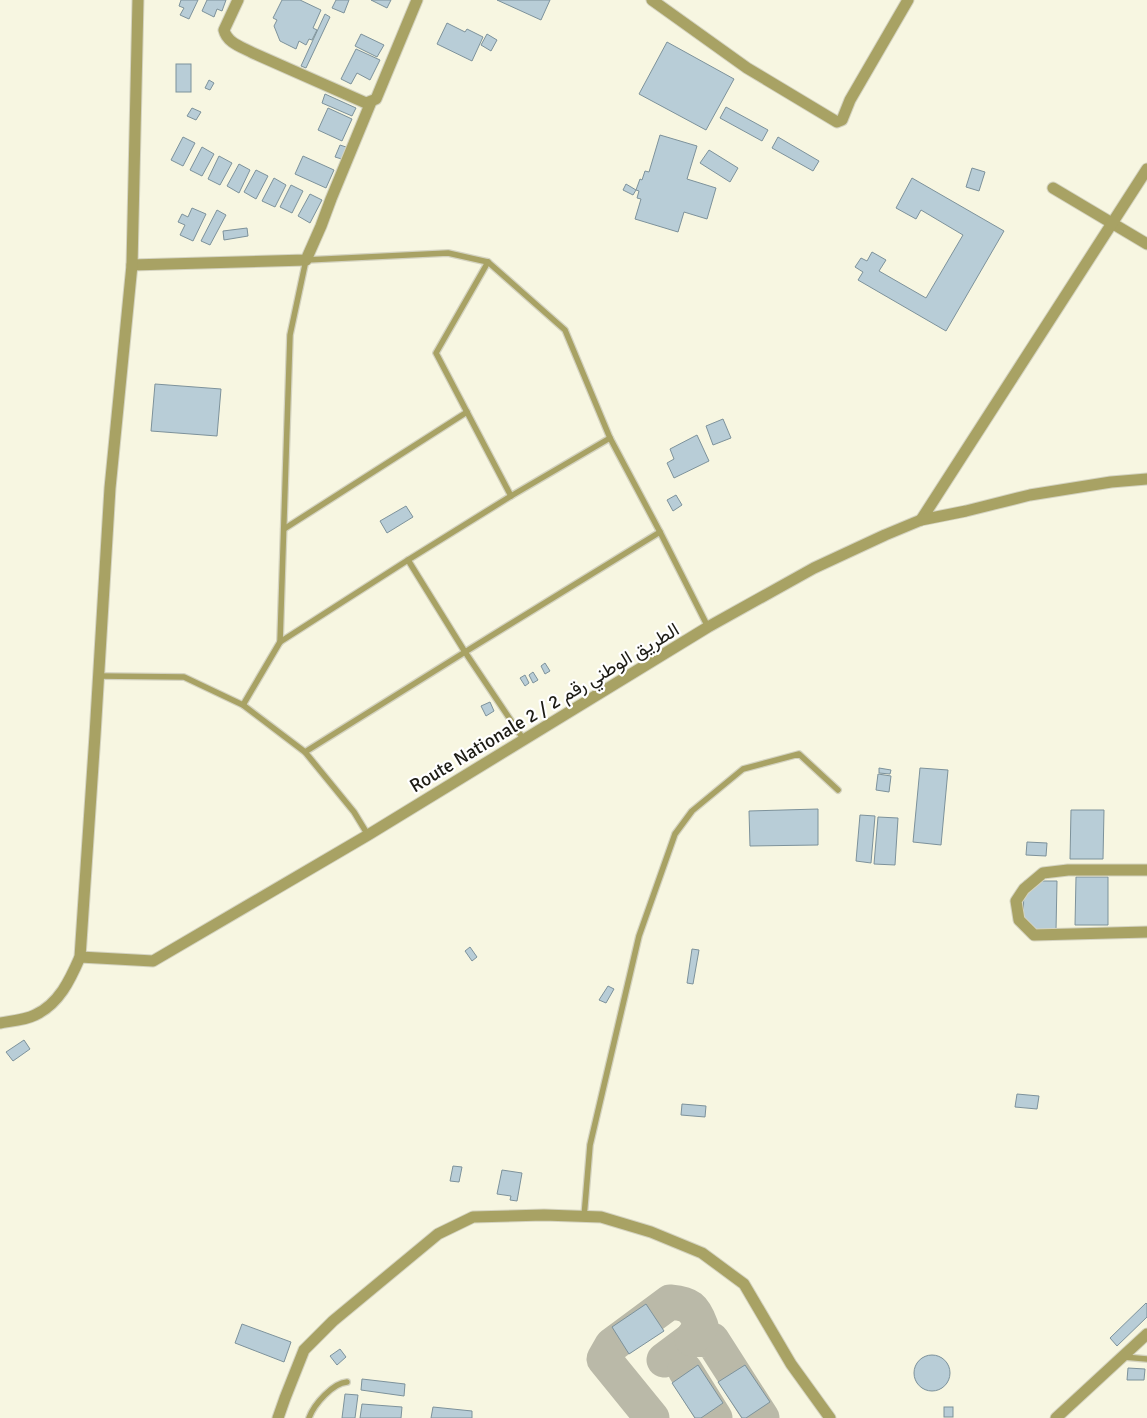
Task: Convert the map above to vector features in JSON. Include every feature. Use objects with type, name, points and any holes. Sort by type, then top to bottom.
[{"type":"street","points":[[0,1023],[35,1016],[51,1004],[67,987],[80,957],[110,488],[132,265],[138,0]]},
{"type":"street","points":[[238,0],[224,30],[227,38],[241,47],[366,103],[376,99],[416,0]]},
{"type":"street","points":[[652,0],[747,68],[837,122],[842,120],[850,100],[908,0]]},
{"type":"street","points":[[132,265],[306,260],[371,102]]},
{"type":"street","points":[[921,520],[1147,169]]},
{"type":"street","points":[[1053,188],[1147,244]]},
{"type":"street","name":"Route Nationale 2 / الطريق الوطني رقم 2","points":[[80,957],[154,961],[368,835],[708,627],[814,568],[921,520],[1030,495],[1111,482],[1147,479]]},
{"type":"street","points":[[1147,870],[1068,870],[1043,873],[1024,889],[1016,901],[1019,920],[1034,935],[1147,932]]},
{"type":"street","points":[[278,1418],[284,1398],[304,1350],[333,1321],[438,1234],[473,1217],[544,1215],[601,1217],[651,1232],[702,1253],[744,1284],[791,1364],[830,1418]]},
{"type":"street","points":[[1056,1418],[1147,1334]]},
{"type":"lane","points":[[280,642],[290,335],[306,260],[448,253],[488,262],[565,330],[610,438],[708,627]]},
{"type":"lane","points":[[488,262],[436,353],[511,496]]},
{"type":"lane","points":[[284,529],[467,412]]},
{"type":"lane","points":[[243,705],[280,642],[511,496],[610,438]]},
{"type":"lane","points":[[305,752],[660,532]]},
{"type":"lane","points":[[408,560],[465,652],[524,740]]},
{"type":"lane","points":[[99,676],[184,677],[243,705],[305,752],[354,812],[368,835]]},
{"type":"lane","points":[[584,1217],[590,1145],[639,936],[675,834],[692,811],[742,769],[799,754],[838,790]]},
{"type":"lane","points":[[1122,1357],[1147,1360]]},
{"type":"lane","points":[[309,1418],[323,1397],[341,1383],[347,1382]]},
{"type":"building","points":[[181,0],[198,0],[189,19],[180,15],[184,8],[179,6]]},
{"type":"building","points":[[207,0],[226,0],[222,11],[217,9],[214,17],[202,11]]},
{"type":"building","points":[[282,0],[300,0],[321,10],[313,28],[317,30],[312,40],[309,39],[306,45],[299,41],[296,49],[280,41],[274,26],[277,20],[273,18]]},
{"type":"building","points":[[336,0],[349,0],[344,13],[332,8]]},
{"type":"building","points":[[371,0],[391,0],[387,8]]},
{"type":"building","points":[[497,0],[550,0],[541,20]]},
{"type":"building","points":[[325,14],[330,17],[306,68],[301,66]]},
{"type":"building","points":[[447,23],[465,32],[467,29],[483,37],[472,61],[437,44]]},
{"type":"building","points":[[361,34],[384,45],[377,57],[355,46]]},
{"type":"building","points":[[487,34],[497,40],[491,51],[481,45]]},
{"type":"building","points":[[667,42],[734,79],[706,130],[639,94]]},
{"type":"building","points":[[356,49],[380,60],[370,80],[357,73],[351,84],[341,79]]},
{"type":"building","points":[[176,64],[191,64],[191,92],[176,92]]},
{"type":"building","points":[[209,80],[214,83],[210,90],[205,88]]},
{"type":"building","points":[[325,94],[356,108],[352,116],[322,103]]},
{"type":"building","points":[[726,107],[768,130],[762,141],[720,118]]},
{"type":"building","points":[[192,108],[201,112],[196,120],[187,116]]},
{"type":"building","points":[[328,108],[352,119],[342,141],[318,130]]},
{"type":"building","points":[[660,135],[697,146],[687,179],[716,188],[707,219],[684,212],[678,232],[635,219],[641,199],[637,198],[639,191],[636,190],[645,171],[649,172]]},
{"type":"building","points":[[183,137],[195,143],[183,166],[171,160]]},
{"type":"building","points":[[778,137],[819,161],[813,171],[772,148]]},
{"type":"building","points":[[340,145],[349,148],[345,160],[335,157]]},
{"type":"building","points":[[202,147],[214,154],[202,176],[190,170]]},
{"type":"building","points":[[709,150],[738,168],[730,182],[700,163]]},
{"type":"building","points":[[219,156],[232,163],[220,185],[208,179]]},
{"type":"building","points":[[303,156],[334,170],[326,188],[295,174]]},
{"type":"building","points":[[239,164],[250,170],[239,193],[227,186]]},
{"type":"building","points":[[972,168],[985,172],[979,191],[966,187]]},
{"type":"building","points":[[256,170],[268,176],[256,199],[244,192]]},
{"type":"building","points":[[274,178],[286,185],[275,207],[262,201]]},
{"type":"building","points":[[912,178],[1004,231],[946,331],[858,280],[863,272],[855,267],[861,258],[867,261],[872,252],[886,260],[879,271],[926,298],[963,235],[921,210],[916,219],[896,208]]},
{"type":"building","points":[[626,184],[636,190],[633,195],[623,190]]},
{"type":"building","points":[[291,185],[303,191],[292,213],[280,207]]},
{"type":"building","points":[[310,194],[322,200],[310,223],[298,216]]},
{"type":"building","points":[[192,208],[206,214],[193,241],[180,235],[185,225],[178,222],[182,214],[188,217]]},
{"type":"building","points":[[217,210],[226,215],[210,245],[201,241]]},
{"type":"building","points":[[247,228],[248,236],[224,240],[223,231]]},
{"type":"building","points":[[155,384],[221,389],[217,436],[151,431]]},
{"type":"building","points":[[723,419],[731,438],[713,445],[706,426]]},
{"type":"building","points":[[697,435],[709,461],[674,478],[667,463],[674,459],[670,449]]},
{"type":"building","points":[[676,495],[682,505],[673,511],[667,500]]},
{"type":"building","points":[[406,506],[413,517],[387,533],[380,521]]},
{"type":"building","points":[[545,663],[550,671],[545,674],[541,666]]},
{"type":"building","points":[[533,672],[538,680],[533,683],[529,675]]},
{"type":"building","points":[[525,675],[529,683],[525,686],[520,678]]},
{"type":"building","points":[[490,702],[494,711],[486,716],[481,706]]},
{"type":"building","points":[[879,768],[891,770],[890,774],[879,773]]},
{"type":"building","points":[[920,768],[948,770],[941,845],[913,842]]},
{"type":"building","points":[[878,774],[891,776],[889,792],[876,790]]},
{"type":"building","points":[[818,809],[818,845],[750,846],[749,811]]},
{"type":"building","points":[[1071,810],[1104,810],[1103,859],[1070,859]]},
{"type":"building","points":[[860,815],[875,816],[871,863],[856,861]]},
{"type":"building","points":[[878,817],[898,818],[895,865],[874,864]]},
{"type":"building","points":[[1027,842],[1047,843],[1046,856],[1026,855]]},
{"type":"building","points":[[1076,877],[1108,877],[1108,925],[1075,925]]},
{"type":"building","points":[[1024,881],[1057,881],[1056,930],[1023,930]]},
{"type":"building","points":[[470,947],[477,957],[472,961],[465,951]]},
{"type":"building","points":[[692,949],[699,950],[693,984],[687,983]]},
{"type":"building","points":[[608,986],[614,989],[606,1003],[599,1000]]},
{"type":"building","points":[[24,1040],[30,1049],[13,1061],[6,1052]]},
{"type":"building","points":[[1017,1094],[1039,1096],[1037,1109],[1015,1107]]},
{"type":"building","points":[[682,1104],[706,1106],[705,1117],[681,1115]]},
{"type":"building","points":[[453,1166],[462,1167],[459,1182],[450,1181]]},
{"type":"building","points":[[502,1170],[522,1173],[517,1201],[510,1200],[511,1196],[497,1194]]},
{"type":"building","points":[[1146,1303],[1147,1317],[1117,1346],[1110,1338]]},
{"type":"building","points":[[646,1304],[664,1331],[629,1354],[612,1327]]},
{"type":"building","points":[[242,1324],[291,1342],[284,1362],[235,1343]]},
{"type":"building","points":[[340,1349],[346,1357],[337,1365],[330,1356]]},
{"type":"building","points":[[932,1355],[944,1361],[950,1373],[944,1385],[932,1391],[920,1385],[914,1373],[920,1361]]},
{"type":"building","points":[[698,1365],[723,1403],[701,1418],[695,1418],[672,1383]]},
{"type":"building","points":[[745,1365],[770,1402],[746,1418],[742,1418],[718,1382]]},
{"type":"building","points":[[1128,1368],[1145,1369],[1144,1380],[1127,1380]]},
{"type":"building","points":[[362,1379],[405,1384],[404,1396],[361,1390]]},
{"type":"building","points":[[345,1394],[358,1395],[355,1418],[342,1418]]},
{"type":"building","points":[[362,1404],[402,1407],[401,1418],[360,1418]]},
{"type":"building","points":[[433,1407],[472,1411],[472,1418],[431,1418]]},
{"type":"building","points":[[944,1407],[953,1407],[953,1417],[944,1417]]},
{"type":"taxiway","points":[[652,1418],[604,1359],[612,1345],[670,1302],[687,1305],[696,1315],[701,1326],[692,1339]]},
{"type":"taxiway","points":[[664,1360],[692,1339],[712,1340],[762,1418]]},
{"type":"taxiway","points":[[685,1370],[715,1418]]}]
